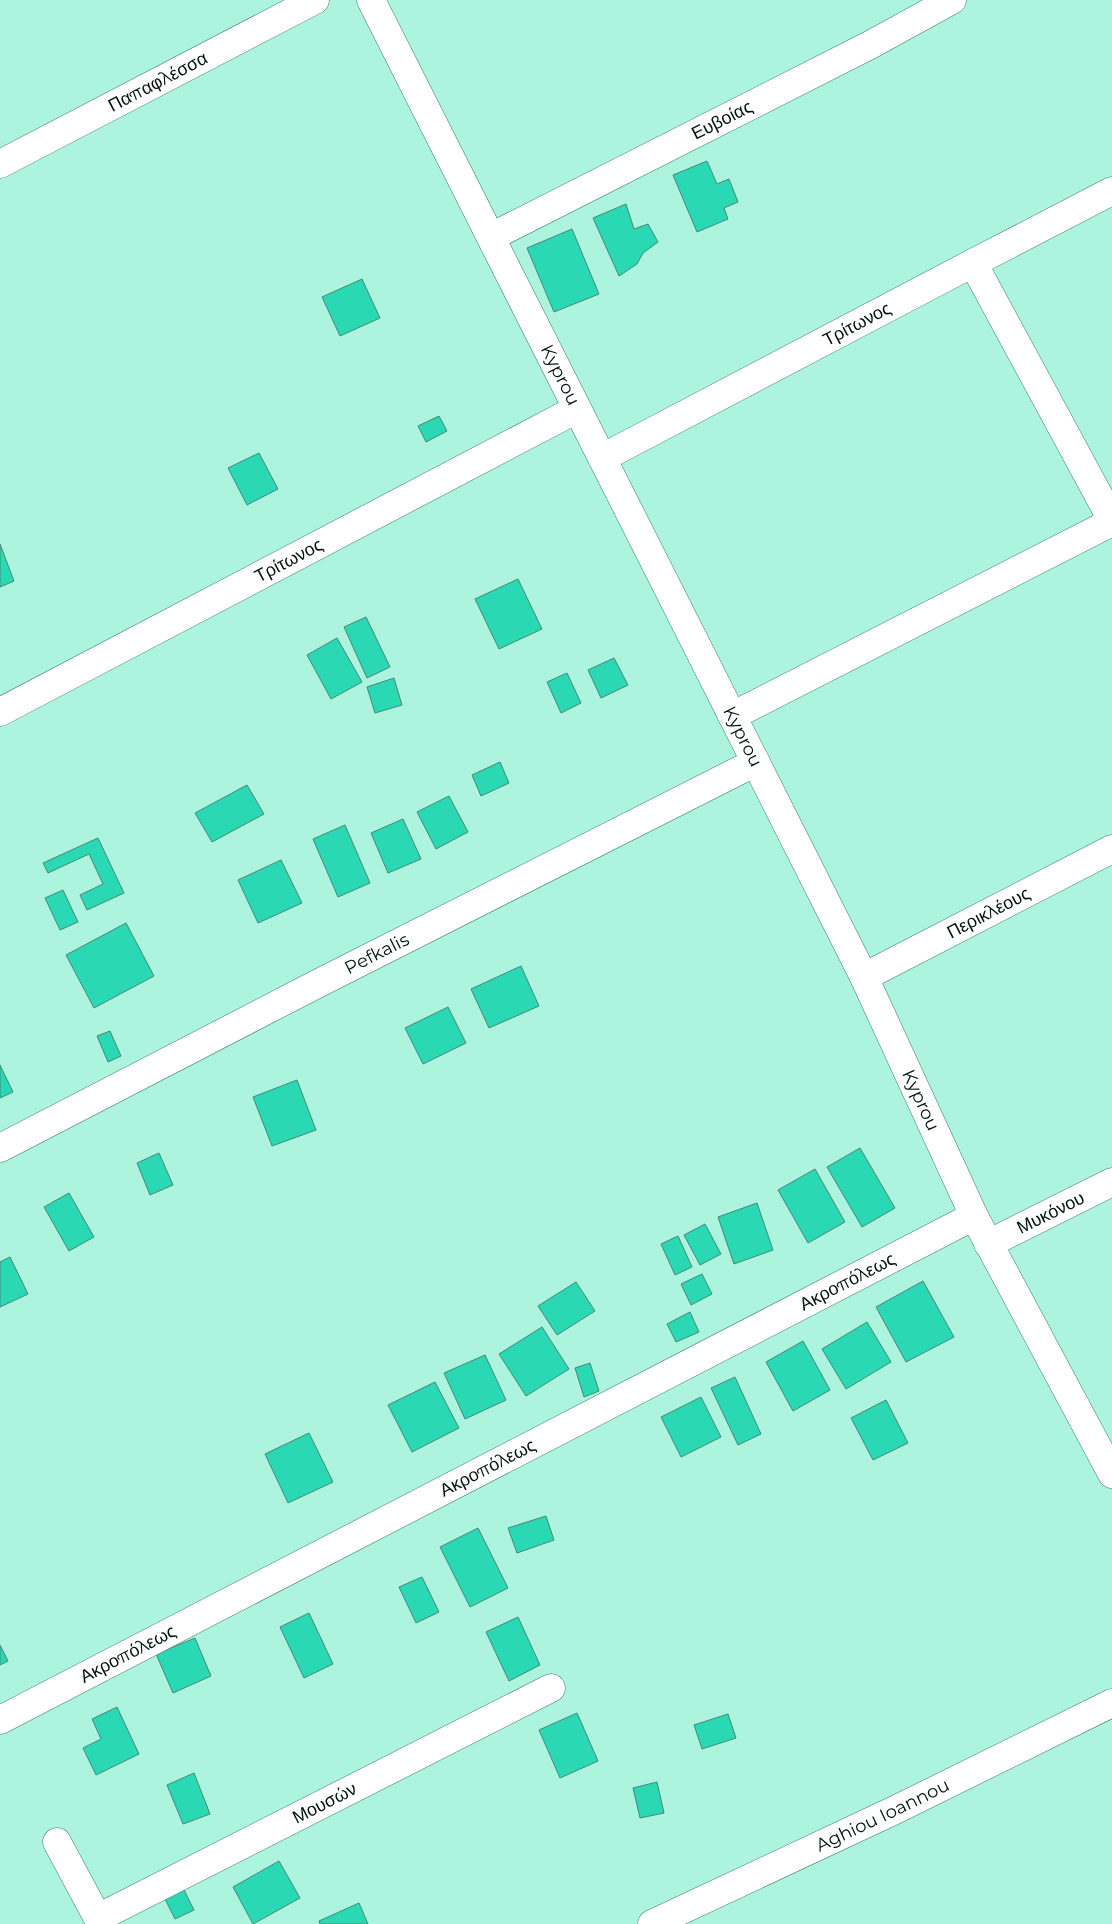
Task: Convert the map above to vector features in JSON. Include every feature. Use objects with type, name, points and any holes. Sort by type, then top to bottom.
[{"type":"street","name":"Παπαφλέσσα","points":[[0,164],[315,0]]},
{"type":"street","name":"Kyprou","points":[[371,0],[864,977],[988,1244],[1112,1474]]},
{"type":"street","name":"Ευβοίας","points":[[491,237],[870,45],[952,0]]},
{"type":"street","name":"Τρίτωνος","points":[[602,458],[1112,191]]},
{"type":"street","points":[[732,716],[1112,521],[973,263]]},
{"type":"street","name":"Τρίτωνος","points":[[0,712],[577,409]]},
{"type":"street","name":"Pefkalis","points":[[0,1148],[317,984],[756,762]]},
{"type":"street","name":"Περικλέους","points":[[864,977],[1112,849]]},
{"type":"street","name":"Μυκόνου","points":[[988,1244],[1112,1182]]},
{"type":"street","name":"Ακροπόλεως","points":[[0,1720],[974,1216]]},
{"type":"street","name":"Μουσών","points":[[57,1842],[99,1921],[551,1688]]},
{"type":"street","name":"Aghiou Ioannou","points":[[652,1924],[895,1810],[1112,1703]]},
{"type":"building","points":[[707,161],[717,184],[729,179],[738,202],[724,208],[728,219],[697,232],[673,175]]},
{"type":"building","points":[[626,204],[634,229],[648,224],[658,242],[643,253],[637,264],[619,276],[593,218]]},
{"type":"building","points":[[572,229],[599,294],[554,312],[527,248]]},
{"type":"building","points":[[362,279],[380,318],[340,336],[322,297]]},
{"type":"building","points":[[439,416],[447,431],[426,442],[418,426]]},
{"type":"building","points":[[259,453],[278,489],[247,505],[228,468]]},
{"type":"building","points":[[0,544],[14,581],[0,587]]},
{"type":"building","points":[[518,579],[542,629],[499,649],[475,599]]},
{"type":"building","points":[[366,617],[390,667],[367,678],[344,627]]},
{"type":"building","points":[[337,638],[362,682],[331,699],[307,655]]},
{"type":"building","points":[[614,658],[628,685],[601,698],[588,670]]},
{"type":"building","points":[[567,673],[581,703],[561,713],[547,682]]},
{"type":"building","points":[[394,678],[402,705],[375,713],[367,687]]},
{"type":"building","points":[[500,762],[509,783],[481,796],[472,775]]},
{"type":"building","points":[[247,785],[264,814],[212,842],[195,813]]},
{"type":"building","points":[[449,796],[468,832],[436,849],[417,812]]},
{"type":"building","points":[[403,819],[421,859],[388,873],[371,833]]},
{"type":"building","points":[[345,825],[370,883],[338,897],[313,839]]},
{"type":"building","points":[[98,838],[124,893],[87,910],[80,895],[103,884],[89,854],[48,873],[43,863]]},
{"type":"building","points":[[281,860],[302,903],[258,923],[238,880]]},
{"type":"building","points":[[63,890],[78,922],[60,930],[45,898]]},
{"type":"building","points":[[126,923],[154,976],[94,1008],[66,955]]},
{"type":"building","points":[[521,966],[539,1006],[489,1028],[471,989]]},
{"type":"building","points":[[448,1007],[466,1043],[423,1064],[405,1028]]},
{"type":"building","points":[[110,1031],[121,1056],[108,1062],[97,1036]]},
{"type":"building","points":[[0,1065],[13,1092],[0,1098]]},
{"type":"building","points":[[297,1080],[316,1130],[272,1146],[253,1097]]},
{"type":"building","points":[[860,1148],[895,1208],[862,1227],[827,1167]]},
{"type":"building","points":[[159,1153],[173,1185],[150,1195],[137,1163]]},
{"type":"building","points":[[815,1169],[845,1222],[808,1243],[778,1190]]},
{"type":"building","points":[[69,1193],[94,1237],[69,1251],[44,1207]]},
{"type":"building","points":[[757,1203],[773,1250],[734,1264],[718,1217]]},
{"type":"building","points":[[705,1224],[721,1254],[700,1265],[684,1235]]},
{"type":"building","points":[[678,1236],[692,1267],[675,1275],[661,1244]]},
{"type":"building","points":[[10,1257],[28,1294],[0,1307],[0,1262]]},
{"type":"building","points":[[702,1274],[712,1294],[691,1305],[681,1284]]},
{"type":"building","points":[[923,1281],[954,1337],[906,1362],[876,1307]]},
{"type":"building","points":[[576,1282],[595,1311],[557,1335],[538,1306]]},
{"type":"building","points":[[690,1312],[699,1332],[676,1342],[667,1324]]},
{"type":"building","points":[[867,1322],[891,1362],[846,1389],[822,1349]]},
{"type":"building","points":[[542,1327],[569,1369],[526,1396],[499,1354]]},
{"type":"building","points":[[803,1341],[830,1390],[793,1411],[766,1362]]},
{"type":"building","points":[[485,1355],[506,1400],[465,1419],[444,1373]]},
{"type":"building","points":[[590,1363],[599,1391],[584,1397],[575,1368]]},
{"type":"building","points":[[735,1377],[761,1434],[738,1445],[711,1388]]},
{"type":"building","points":[[435,1382],[459,1428],[412,1452],[388,1405]]},
{"type":"building","points":[[701,1397],[721,1437],[681,1457],[661,1417]]},
{"type":"building","points":[[886,1400],[908,1443],[873,1460],[851,1418]]},
{"type":"building","points":[[309,1433],[333,1482],[288,1503],[265,1454]]},
{"type":"building","points":[[546,1516],[554,1540],[517,1553],[508,1528]]},
{"type":"building","points":[[478,1528],[508,1588],[470,1607],[440,1547]]},
{"type":"building","points":[[422,1577],[439,1612],[416,1623],[399,1587]]},
{"type":"building","points":[[309,1613],[333,1664],[304,1678],[280,1627]]},
{"type":"building","points":[[518,1617],[540,1665],[509,1681],[486,1632]]},
{"type":"building","points":[[195,1638],[211,1676],[173,1693],[156,1654]]},
{"type":"building","points":[[0,1645],[8,1661],[0,1665]]},
{"type":"building","points":[[117,1707],[139,1754],[96,1775],[83,1748],[101,1739],[92,1719]]},
{"type":"building","points":[[577,1713],[598,1761],[560,1778],[539,1730]]},
{"type":"building","points":[[728,1714],[736,1738],[702,1749],[694,1725]]},
{"type":"building","points":[[194,1773],[210,1814],[183,1824],[167,1785]]},
{"type":"building","points":[[657,1782],[664,1813],[640,1818],[633,1788]]},
{"type":"building","points":[[279,1861],[300,1898],[253,1924],[233,1887]]},
{"type":"building","points":[[183,1888],[194,1910],[175,1919],[164,1897]]},
{"type":"building","points":[[359,1903],[368,1924],[320,1924],[319,1921]]}]
